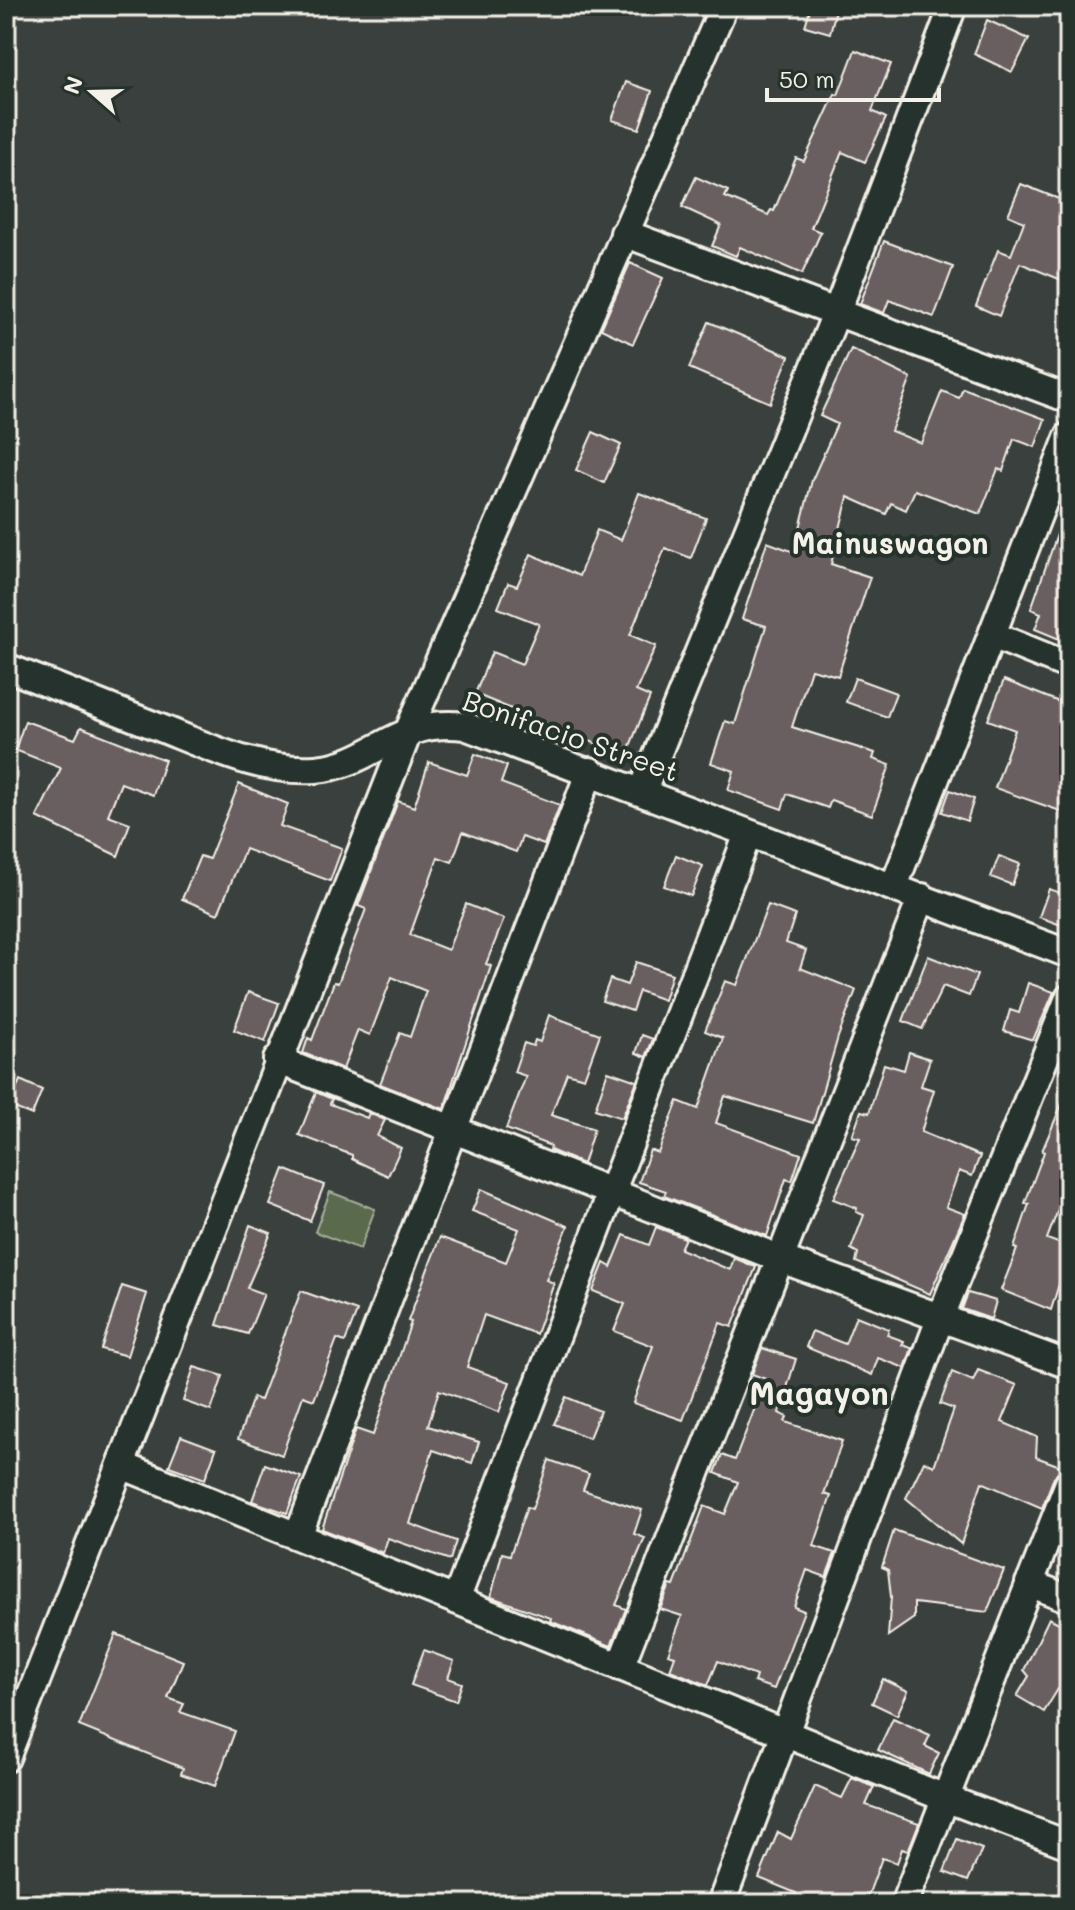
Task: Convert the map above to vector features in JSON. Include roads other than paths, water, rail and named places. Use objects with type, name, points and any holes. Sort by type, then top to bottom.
[{"type":"street","points":[[6,1758],[277,1060],[409,730],[724,6]]},
{"type":"street","points":[[642,792],[837,311],[953,6]]},
{"type":"street","points":[[624,233],[1069,399]]},
{"type":"street","points":[[894,886],[1069,436]]},
{"type":"street","points":[[992,635],[1069,666]]},
{"type":"street","name":"Bonifacio Street","points":[[6,667],[233,756],[300,770],[340,765],[409,730],[428,725],[465,726],[1069,954]]},
{"type":"street","points":[[298,1536],[450,1131],[590,771]]},
{"type":"street","points":[[456,1600],[748,834]]},
{"type":"street","points":[[620,1667],[922,897]]},
{"type":"street","points":[[721,1904],[940,1319],[1069,998]]},
{"type":"street","points":[[277,1060],[450,1131],[781,1259],[1069,1365]]},
{"type":"street","points":[[121,1465],[945,1798],[1069,1845]]},
{"type":"street","points":[[904,1904],[1069,1483]]},
{"type":"street","points":[[1029,1583],[1069,1599]]},
{"type":"district","name":"Mainuswagon","points":[[890,544]]},
{"type":"district","name":"Magayon","points":[[819,1394]]}]
